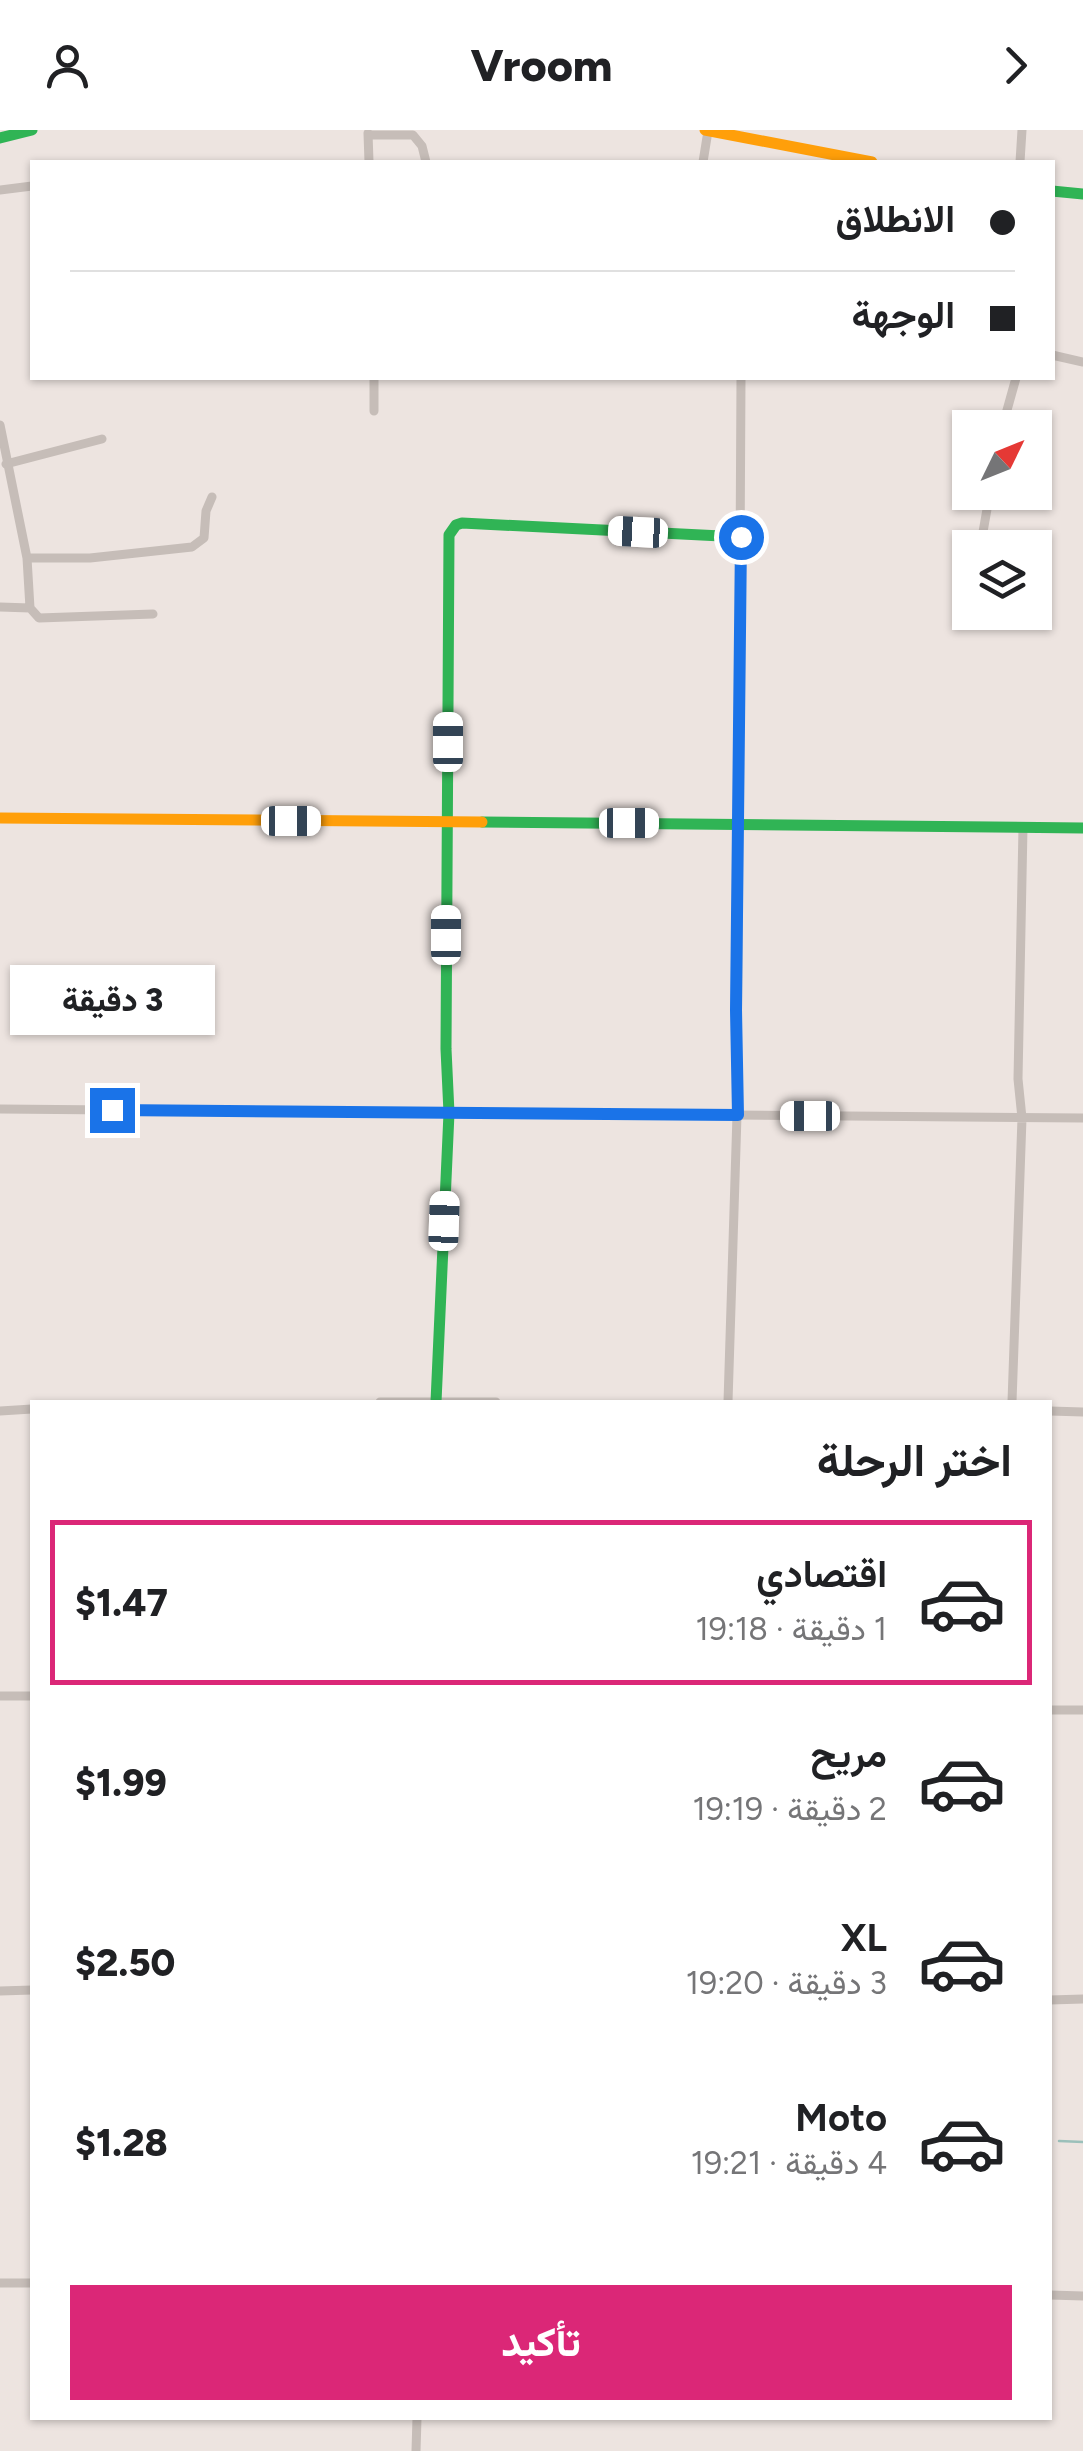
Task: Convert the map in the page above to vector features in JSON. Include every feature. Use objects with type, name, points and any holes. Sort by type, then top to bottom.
[{"type":"street","points":[[0,138],[32,130]]},
{"type":"street","points":[[1020,160],[1022,130]]},
{"type":"street","points":[[704,160],[713,131],[862,160]]},
{"type":"street","points":[[370,160],[368,133],[413,136],[422,146],[426,160]]},
{"type":"street","points":[[0,190],[30,186]]},
{"type":"street","points":[[1055,192],[1083,194]]},
{"type":"street","points":[[1055,356],[1083,362]]},
{"type":"street","points":[[374,380],[374,411]]},
{"type":"street","points":[[728,1400],[738,1115],[741,380]]},
{"type":"street","points":[[1007,410],[1015,380]]},
{"type":"street","points":[[0,425],[27,558],[30,608],[39,618],[152,614]]},
{"type":"street","points":[[6,464],[102,439]]},
{"type":"street","points":[[27,558],[90,558],[197,545],[204,538],[206,511],[212,497]]},
{"type":"street","points":[[436,1400],[449,1114],[450,535],[456,525],[741,537]]},
{"type":"street","points":[[0,607],[30,608]]},
{"type":"street","points":[[0,818],[1083,828]]},
{"type":"street","points":[[1012,1400],[1022,1118],[1018,1079],[1023,827]]},
{"type":"street","points":[[0,1109],[1083,1118]]},
{"type":"street","points":[[0,1411],[30,1409]]},
{"type":"street","points":[[1052,1412],[1083,1412]]},
{"type":"street","points":[[0,1696],[30,1696]]},
{"type":"street","points":[[1052,1710],[1083,1710]]},
{"type":"street","points":[[0,1991],[30,1990]]},
{"type":"street","points":[[1052,2000],[1083,2000]]},
{"type":"street","points":[[0,2284],[30,2283]]},
{"type":"street","points":[[1052,2296],[1083,2296]]},
{"type":"street","points":[[416,2420],[416,2451]]},
{"type":"waterway","points":[[1059,2141],[1083,2142]]},
{"type":"traffic: fast","points":[[0,138],[32,130]]},
{"type":"traffic: fast","points":[[1055,191],[1083,194]]},
{"type":"traffic: fast","points":[[436,1400],[449,1113],[449,535],[462,523],[741,537]]},
{"type":"traffic: fast","points":[[482,822],[1083,828]]},
{"type":"traffic: slow","points":[[705,130],[862,160]]},
{"type":"traffic: slow","points":[[0,818],[482,822]]},
{"type":"route","points":[[112,1110],[738,1115],[741,537]]}]
